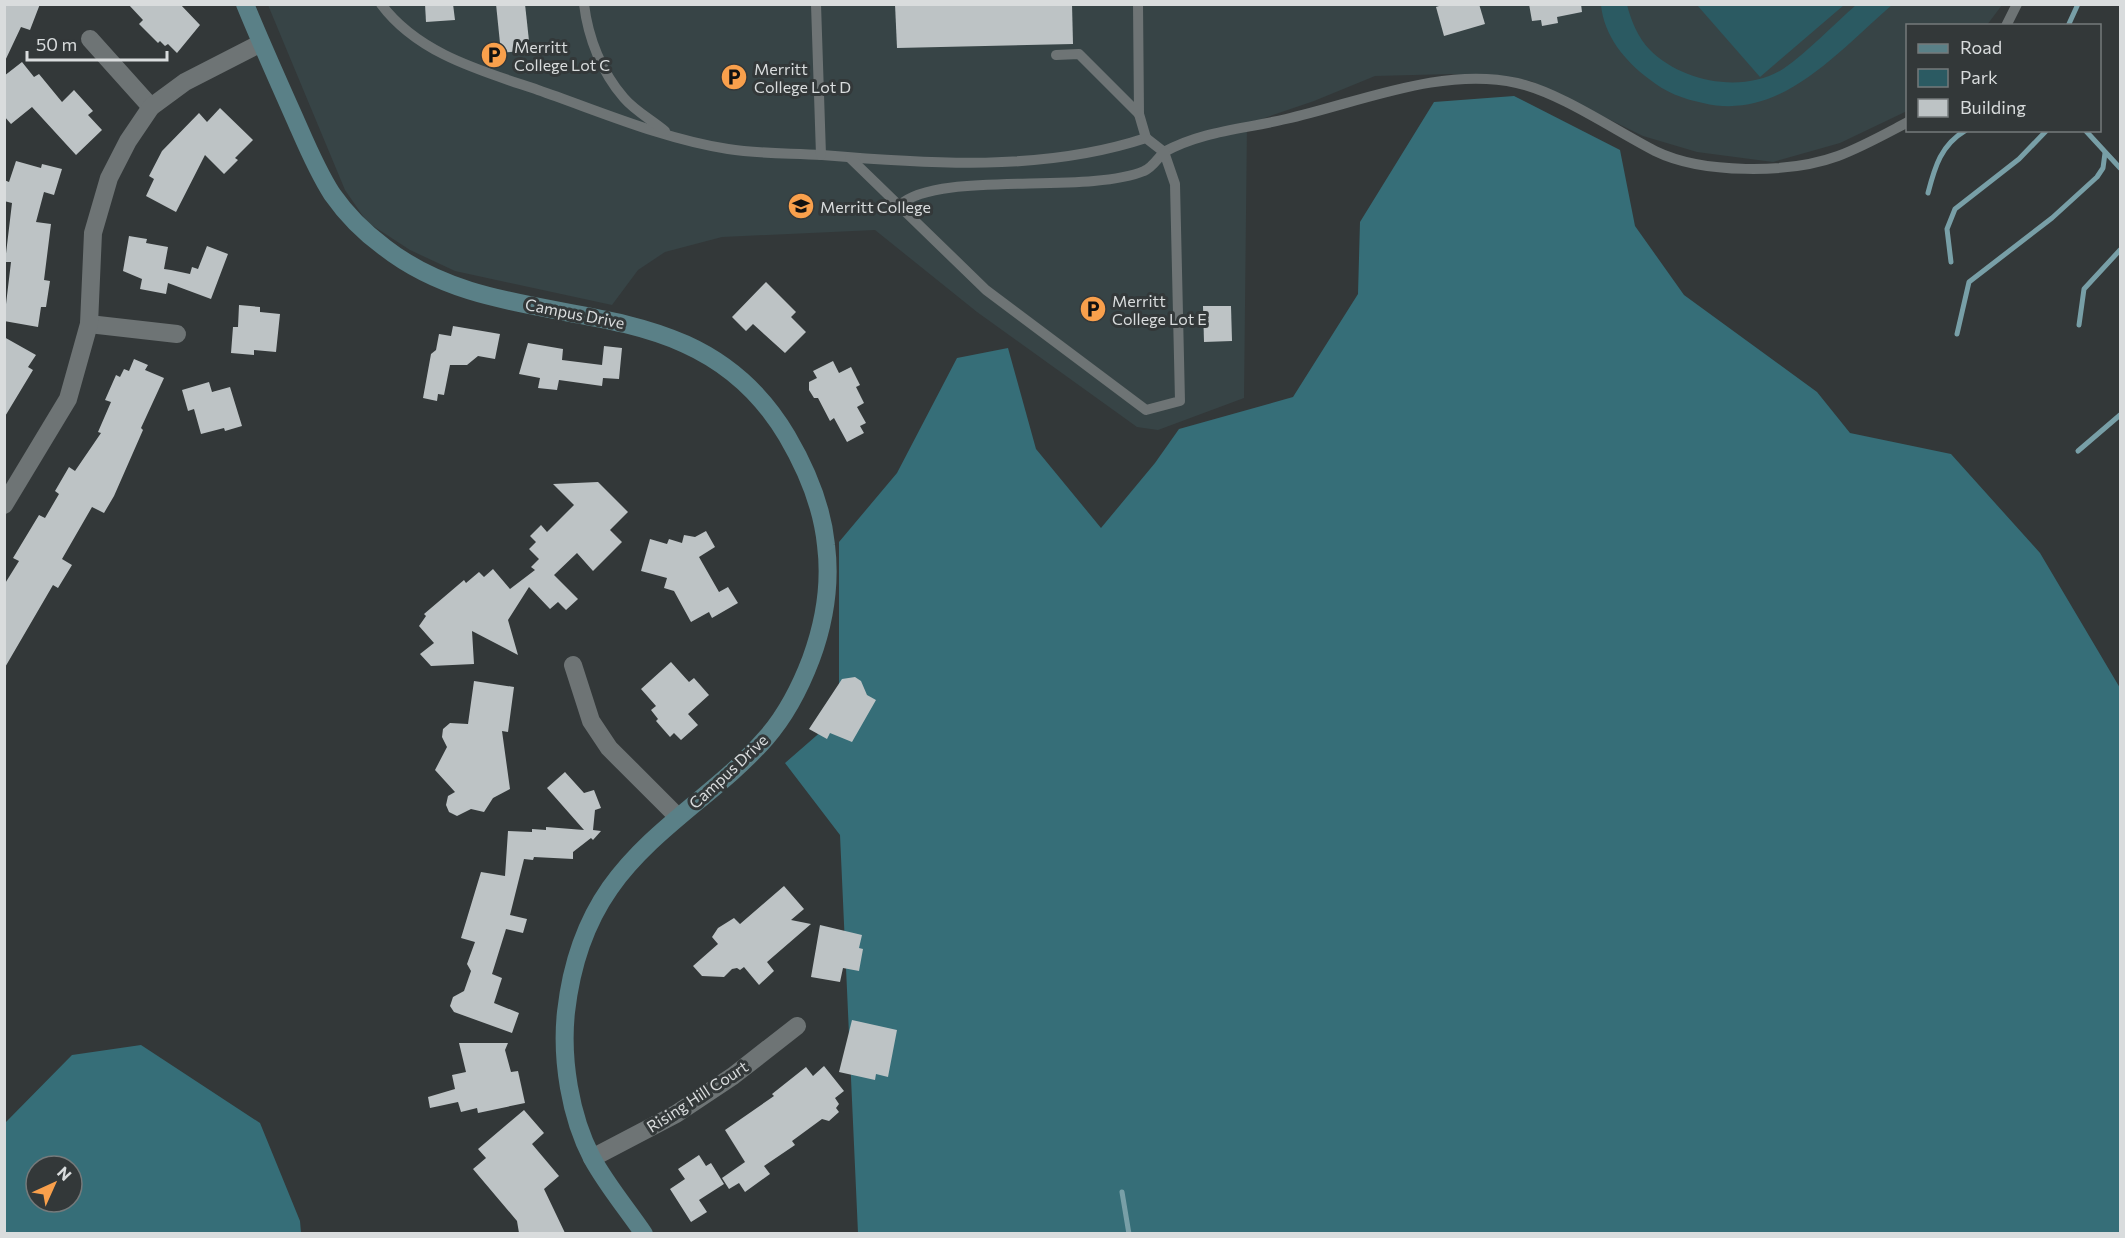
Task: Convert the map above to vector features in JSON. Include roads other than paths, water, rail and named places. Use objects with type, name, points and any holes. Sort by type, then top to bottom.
[{"type":"street","name":"Campus Drive","points":[[245,4],[307,146],[332,194],[357,223],[384,247],[414,268],[451,286],[487,296],[637,326],[680,341],[722,364],[751,390],[779,423],[804,465],[819,505],[826,545],[828,586],[824,626],[799,691],[782,717],[744,760],[634,859],[610,888],[591,920],[577,954],[568,991],[563,1034],[568,1082],[578,1120],[592,1158],[644,1233]]},
{"type":"street","points":[[90,39],[151,107]]},
{"type":"street","points":[[4,506],[68,399],[88,324],[93,233],[109,178],[128,141],[151,107],[185,82],[261,43]]},
{"type":"street","points":[[88,324],[177,334]]},
{"type":"street","points":[[573,665],[591,721],[609,748],[678,817]]},
{"type":"street","name":"Rising Hill Court","points":[[592,1158],[676,1113],[733,1076],[797,1026]]},
{"type":"lane","points":[[381,4],[403,28],[435,50],[482,71],[672,136],[728,149],[931,163],[1035,159],[1121,147],[1146,138]]},
{"type":"lane","points":[[584,4],[587,32],[604,66],[625,99],[672,136]]},
{"type":"lane","points":[[816,4],[821,155]]},
{"type":"lane","points":[[850,158],[986,290],[1128,397],[1146,410],[1180,401],[1175,184],[1164,152],[1146,138],[1139,114],[1137,4]]},
{"type":"lane","points":[[2007,24],[2017,4]]},
{"type":"lane","points":[[1056,55],[1079,54],[1139,114]]},
{"type":"lane","points":[[900,206],[907,199],[929,190],[1068,182],[1128,175],[1146,170],[1164,152],[1195,137],[1286,119],[1410,87],[1474,79],[1518,83],[1558,100],[1658,152],[1701,165],[1743,168],[1788,166],[1836,156],[1906,123]]},
{"type":"waterway","points":[[2069,24],[2078,4]]},
{"type":"waterway","points":[[1928,193],[1940,157],[1951,142],[1963,132]]},
{"type":"waterway","points":[[1951,262],[1947,229],[1955,209],[2019,159],[2045,132]]},
{"type":"waterway","points":[[2087,132],[2120,168]]},
{"type":"waterway","points":[[1957,334],[1969,282],[2052,218],[2097,177],[2103,168],[2105,153]]},
{"type":"waterway","points":[[2079,325],[2084,289],[2120,250]]},
{"type":"waterway","points":[[2078,451],[2120,415]]},
{"type":"waterway","points":[[1122,1192],[1129,1234]]},
{"type":"place","name":"Merritt College Lot C","points":[[494,55]]},
{"type":"place","name":"Merritt College Lot D","points":[[734,77]]},
{"type":"place","name":"Merritt College","points":[[801,206]]},
{"type":"place","name":"Merritt College Lot E","points":[[1093,309]]}]
